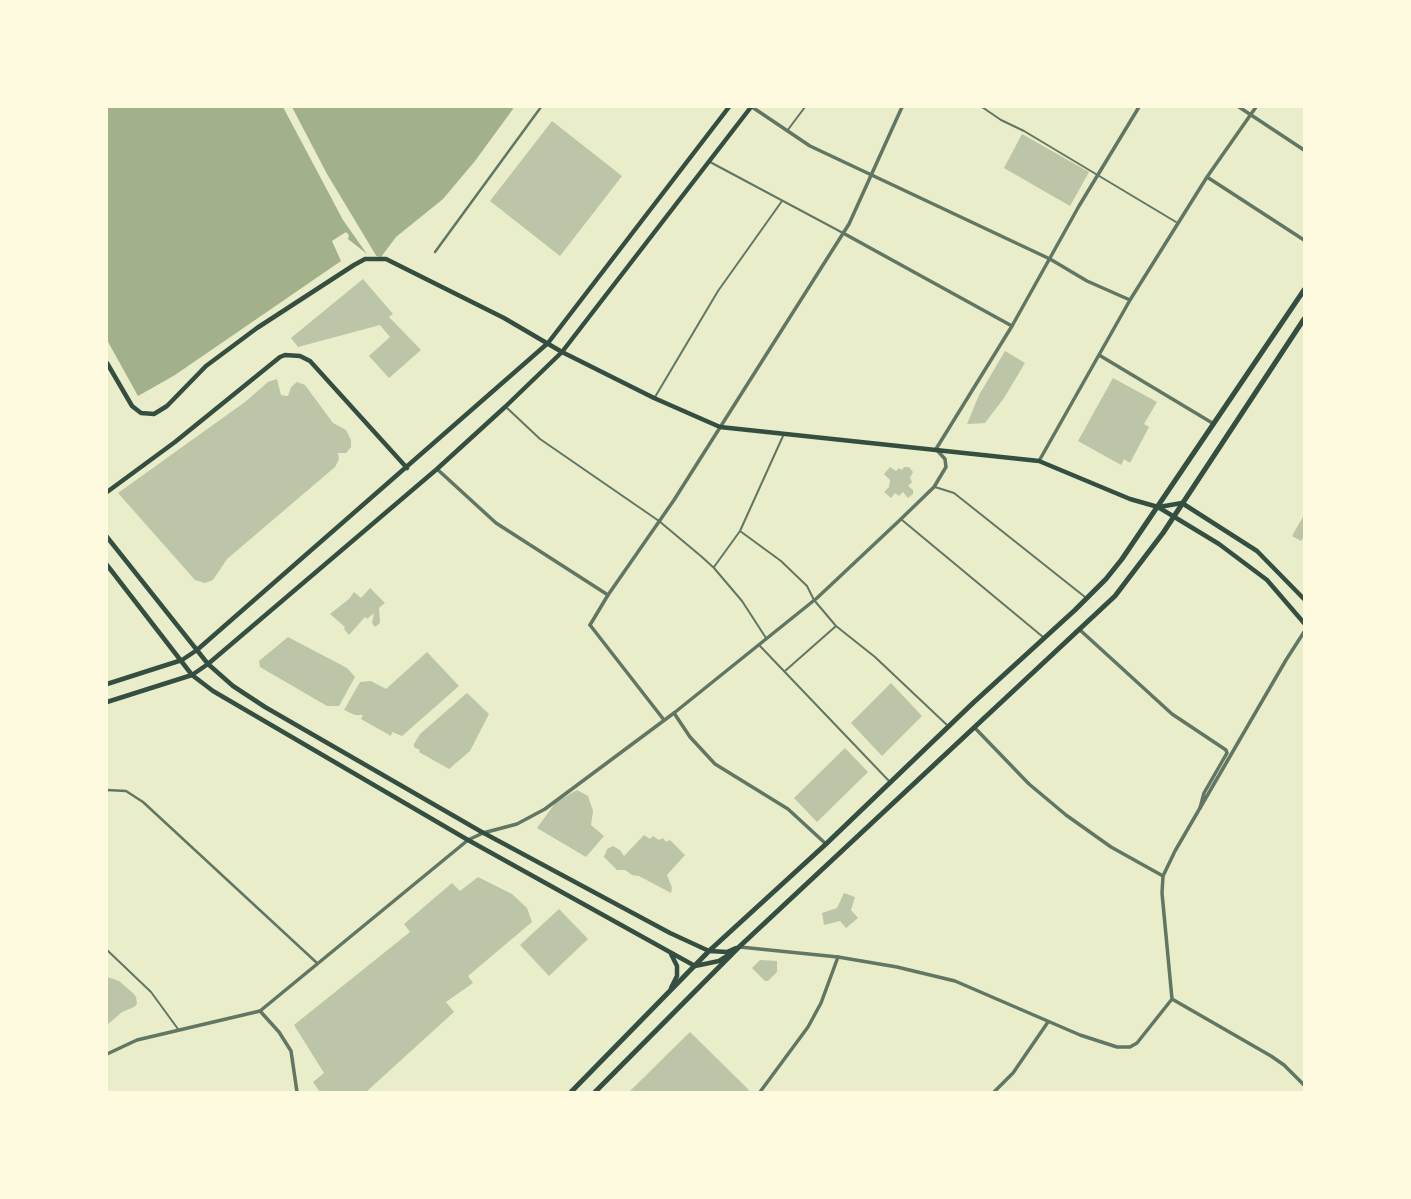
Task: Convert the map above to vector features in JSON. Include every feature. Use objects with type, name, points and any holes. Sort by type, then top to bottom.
[{"type":"main road","points":[[107,684],[182,660],[197,650],[548,343],[729,107]]},
{"type":"main road","points":[[107,702],[192,675],[208,664],[437,469],[505,407],[562,352],[752,107]]},
{"type":"main road","points":[[107,363],[132,406],[141,414],[153,414],[167,406],[206,366],[257,328],[354,265],[365,259],[376,258],[393,262],[504,318],[562,352],[654,398],[720,427],[1039,461],[1130,499],[1158,507],[1219,544],[1267,580],[1304,623]]},
{"type":"main road","points":[[571,1092],[709,951],[1087,598],[1122,559],[1304,290]]},
{"type":"main road","points":[[595,1092],[739,947],[1115,596],[1174,515],[1304,319]]},
{"type":"main road","points":[[107,492],[285,355],[300,356],[310,362],[407,468]]},
{"type":"main road","points":[[1158,507],[1182,503],[1257,551],[1304,599]]},
{"type":"main road","points":[[107,537],[208,664],[233,686],[484,833],[622,908],[709,951],[727,952],[739,947]]},
{"type":"main road","points":[[107,565],[192,675],[213,691],[468,840],[695,966],[719,961],[739,947]]},
{"type":"main road","points":[[668,951],[677,966],[677,976],[669,993]]},
{"type":"street","points":[[435,252],[541,107]]},
{"type":"street","points":[[752,107],[810,146],[1050,259],[1087,281],[1130,300]]},
{"type":"street","points":[[664,720],[590,625],[843,233],[902,107]]},
{"type":"street","points":[[107,1054],[136,1040],[260,1011],[468,840],[517,824],[545,809],[674,713],[814,600],[934,486],[947,467],[945,459],[936,449],[1012,326],[1139,107]]},
{"type":"street","points":[[1238,107],[1304,150]]},
{"type":"street","points":[[1039,461],[1130,300],[1207,177],[1256,107]]},
{"type":"street","points":[[1207,177],[1304,240]]},
{"type":"street","points":[[843,233],[1012,326]]},
{"type":"street","points":[[1099,355],[1214,424]]},
{"type":"street","points":[[437,469],[496,523],[608,595]]},
{"type":"street","points":[[1080,630],[1172,714],[1226,750],[1227,753],[1204,793],[1199,810]]},
{"type":"street","points":[[739,947],[838,957],[955,981],[1105,1044],[1130,1047],[1137,1043],[1172,999],[1162,893],[1163,876],[1304,632]]},
{"type":"street","points":[[674,713],[690,737],[715,764],[788,809],[826,844]]},
{"type":"street","points":[[974,726],[1029,784],[1066,815],[1111,847],[1163,876]]},
{"type":"street","points":[[107,790],[126,791],[143,802],[318,964]]},
{"type":"street","points":[[760,1092],[808,1027],[821,1003],[838,957]]},
{"type":"street","points":[[1172,999],[1271,1056],[1304,1086]]},
{"type":"street","points":[[260,1011],[279,1032],[291,1051],[297,1092]]},
{"type":"street","points":[[994,1092],[1013,1073],[1048,1022]]},
{"type":"lane","points":[[787,132],[805,107]]},
{"type":"lane","points":[[982,107],[1178,223]]},
{"type":"lane","points":[[709,161],[843,233]]},
{"type":"lane","points":[[654,398],[718,291],[782,201]]},
{"type":"lane","points":[[505,407],[540,439],[659,521],[714,568],[742,601],[767,639]]},
{"type":"lane","points":[[714,568],[740,531],[783,435]]},
{"type":"lane","points":[[934,486],[954,493],[1087,598]]},
{"type":"lane","points":[[901,519],[1044,638]]},
{"type":"lane","points":[[740,531],[781,561],[807,586],[814,600],[836,626],[874,657],[948,727]]},
{"type":"lane","points":[[784,672],[836,626]]},
{"type":"lane","points":[[759,645],[890,782]]},
{"type":"lane","points":[[107,950],[151,992],[178,1029]]},
{"type":"shaded area","points":[[107,107],[513,109],[443,199],[396,237],[381,257],[367,254],[348,239],[346,232],[332,241],[341,261],[175,375],[138,396],[107,340]]},
{"type":"pier","points":[[283,107],[292,107],[327,174],[377,257],[367,254],[343,220]]},
{"type":"building","points":[[552,121],[622,176],[560,256],[490,201]]},
{"type":"building","points":[[1022,134],[1089,172],[1070,206],[1004,168]]},
{"type":"building","points":[[363,279],[393,314],[389,317],[421,350],[389,378],[369,356],[390,337],[380,325],[298,347],[291,338]]},
{"type":"building","points":[[1005,351],[1025,363],[985,423],[967,424],[979,395]]},
{"type":"building","points":[[1113,378],[1157,402],[1144,424],[1149,427],[1130,463],[1124,459],[1121,465],[1078,441]]},
{"type":"building","points":[[277,379],[281,395],[288,396],[291,387],[297,382],[305,385],[333,423],[346,430],[351,447],[346,453],[338,453],[339,459],[335,467],[227,559],[213,580],[205,583],[195,580],[118,493],[245,402],[268,382]]},
{"type":"building","points":[[890,467],[896,471],[909,467],[913,472],[910,478],[912,482],[908,486],[913,490],[913,494],[908,498],[903,492],[899,496],[895,493],[891,498],[884,492],[889,487],[890,480],[884,474]]},
{"type":"building","points":[[1304,515],[1304,536],[1301,541],[1292,536]]},
{"type":"building","points":[[370,588],[385,603],[379,608],[380,623],[375,627],[372,623],[374,613],[367,619],[365,617],[349,635],[345,627],[330,614],[354,592],[361,598]]},
{"type":"building","points":[[288,637],[347,668],[355,677],[339,706],[327,706],[260,667],[259,661]]},
{"type":"building","points":[[427,652],[459,686],[402,736],[392,732],[391,736],[361,719],[363,715],[344,710],[360,682],[371,681],[386,689]]},
{"type":"building","points":[[891,683],[922,716],[882,756],[851,723]]},
{"type":"building","points":[[467,693],[489,714],[470,751],[449,769],[419,752],[414,744],[420,734]]},
{"type":"building","points":[[845,748],[868,772],[817,822],[794,798]]},
{"type":"building","points":[[577,790],[588,796],[593,811],[591,825],[604,836],[586,857],[537,828],[556,802]]},
{"type":"building","points":[[644,835],[650,839],[653,836],[659,840],[663,838],[666,842],[670,840],[685,855],[667,875],[671,893],[625,870],[617,870],[604,857],[607,849],[613,846],[624,856]]},
{"type":"building","points":[[478,877],[512,894],[527,908],[532,922],[468,976],[473,983],[446,1002],[454,1012],[366,1092],[320,1092],[313,1082],[324,1073],[294,1025],[410,932],[404,924],[452,883],[460,891]]},
{"type":"building","points":[[844,893],[855,897],[851,910],[858,918],[846,928],[840,921],[824,925],[822,913],[837,908]]},
{"type":"building","points":[[559,909],[588,939],[549,976],[520,945]]},
{"type":"building","points":[[760,960],[777,961],[777,972],[768,981],[752,968]]},
{"type":"building","points":[[108,977],[119,981],[133,993],[137,1004],[107,1025]]},
{"type":"building","points":[[690,1032],[749,1090],[747,1092],[629,1092]]}]
